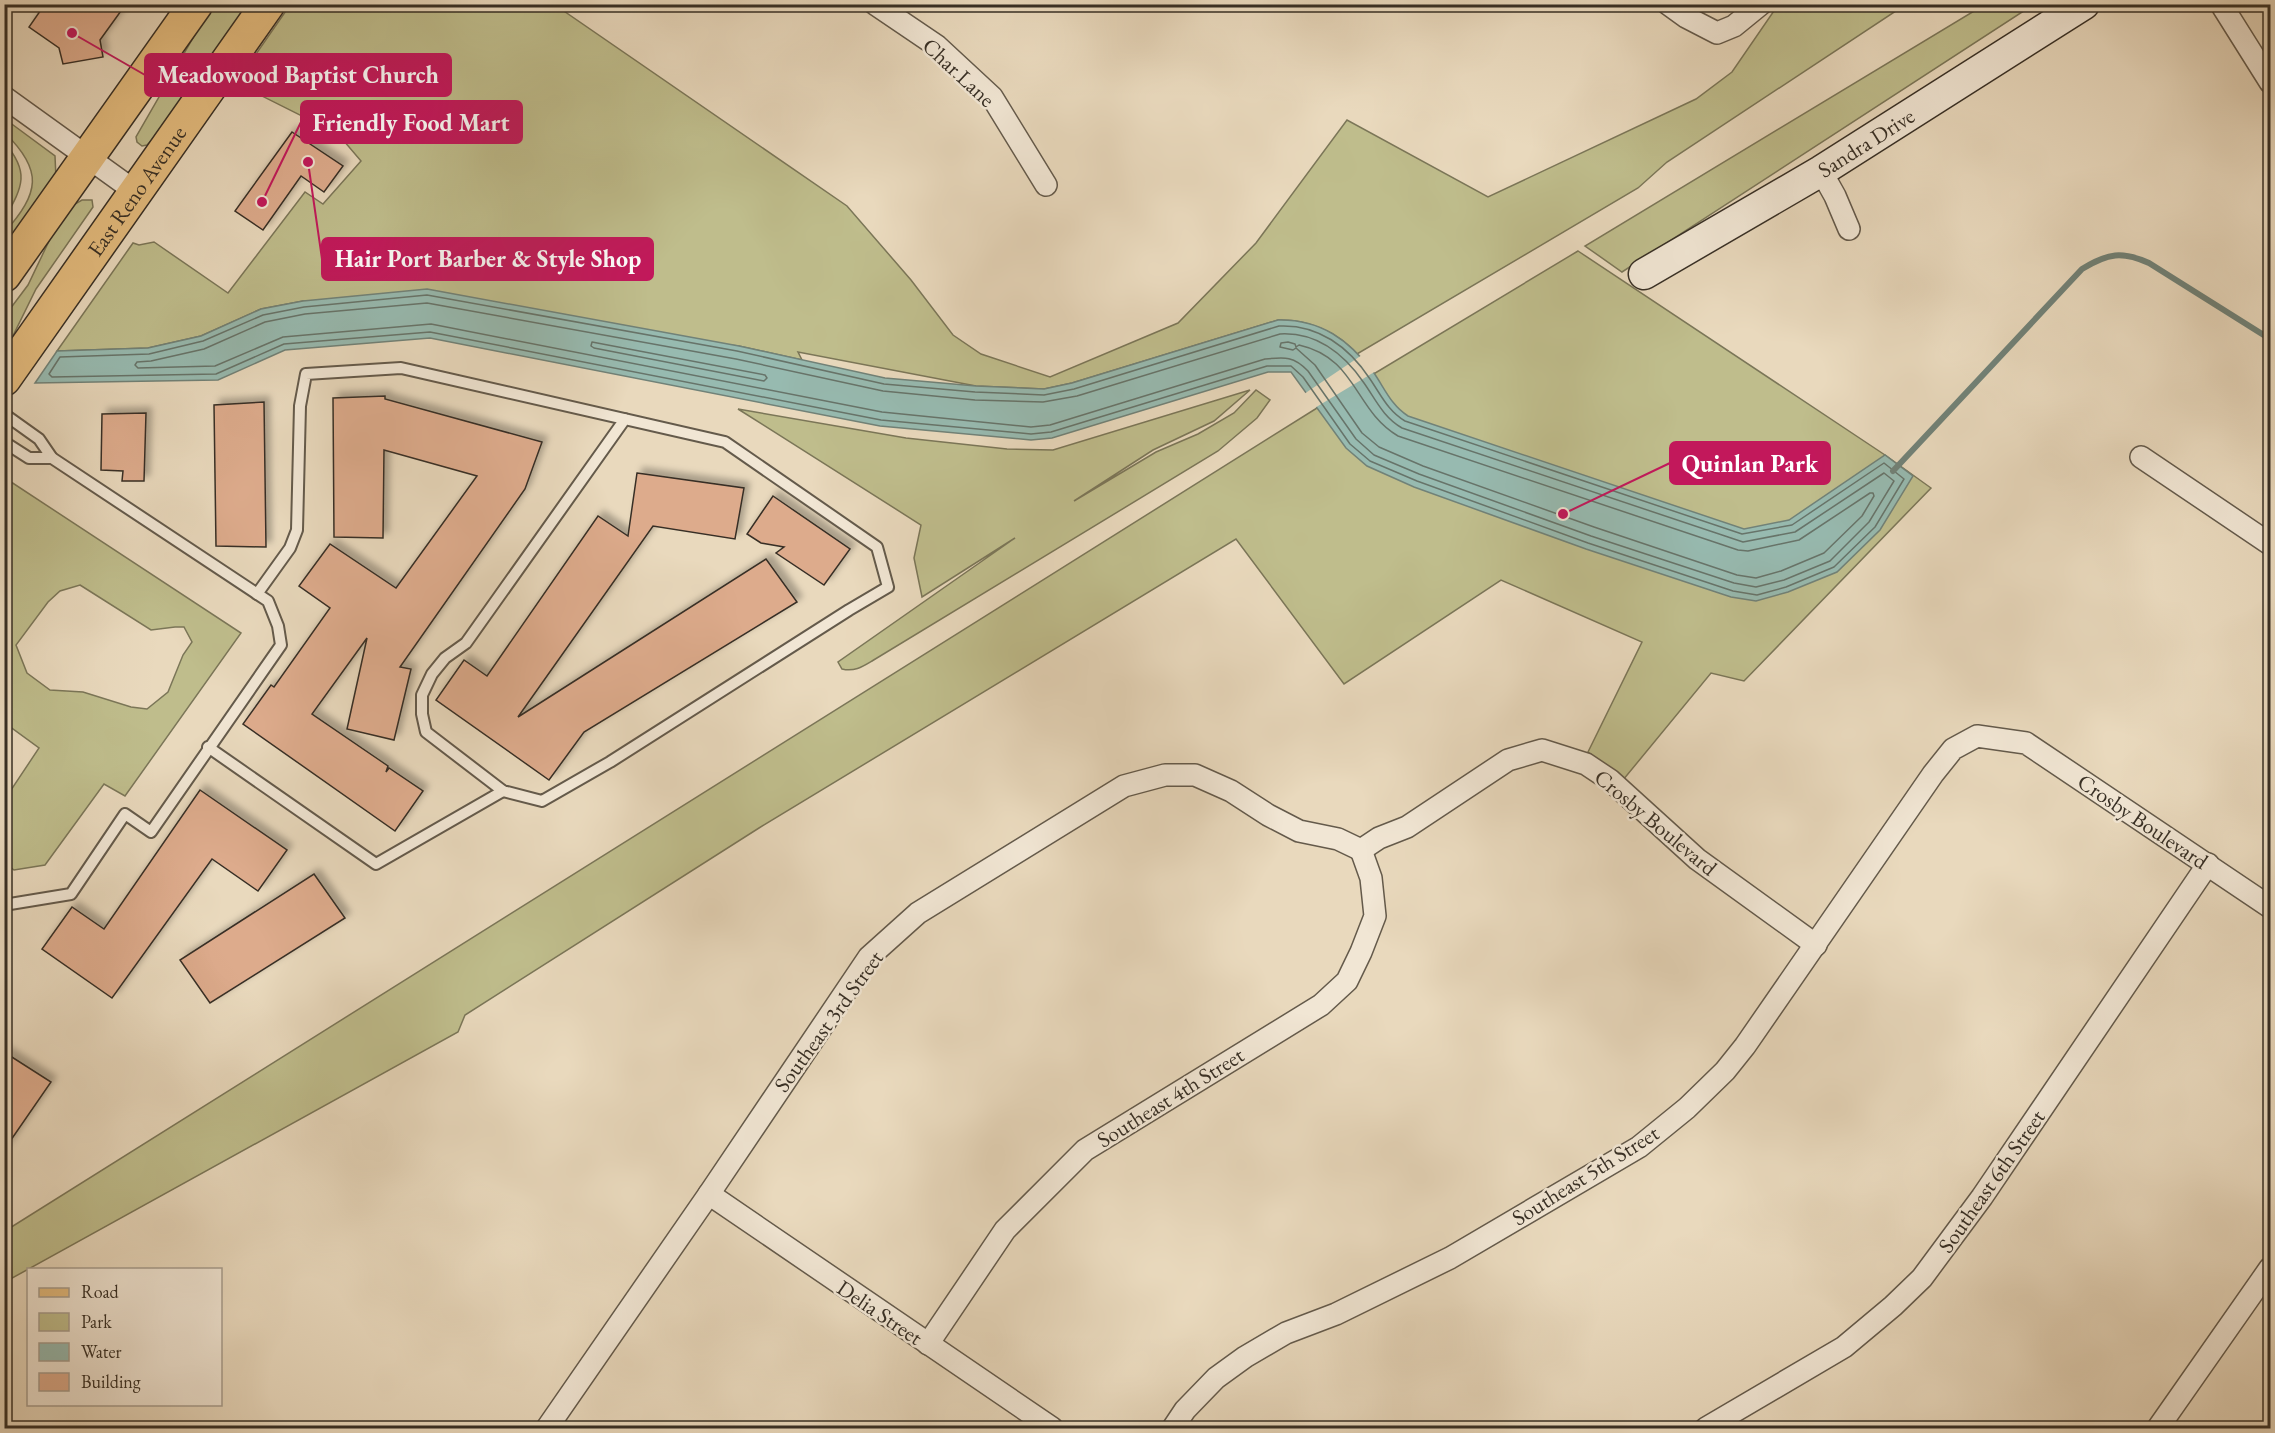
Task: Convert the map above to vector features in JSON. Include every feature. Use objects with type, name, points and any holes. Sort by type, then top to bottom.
[{"type":"main road","points":[[4,275],[196,4]]},
{"type":"main road","name":"East Reno Avenue","points":[[4,379],[268,4]]},
{"type":"street","name":"Char Lane","points":[[875,4],[937,46],[992,97],[1046,185]]},
{"type":"street","points":[[1668,4],[1686,17],[1717,33],[1734,26],[1761,4]]},
{"type":"street","name":"Sandra Drive","points":[[1644,274],[1821,171],[2084,4]]},
{"type":"street","points":[[2221,4],[2271,82]]},
{"type":"street","points":[[4,97],[136,192]]},
{"type":"street","points":[[1821,171],[1849,229]]},
{"type":"street","points":[[2140,457],[2271,544]]},
{"type":"street","name":"Crosby Boulevard","points":[[1977,736],[2026,743],[2271,907]]},
{"type":"street","name":"Southeast 5th Street","points":[[1173,1428],[1185,1410],[1216,1378],[1245,1357],[1286,1333],[1336,1314],[1450,1258],[1639,1147],[1687,1108],[1725,1071],[1745,1046],[1933,774],[1953,749],[1977,736]]},
{"type":"street","name":"Crosby Boulevard","points":[[1361,850],[1379,837],[1407,827],[1508,760],[1542,750],[1586,764],[1611,780],[1697,858],[1816,945]]},
{"type":"street","name":"Southeast 3rd Street","points":[[547,1428],[869,957],[918,913],[1124,786],[1165,775],[1195,775],[1231,791],[1268,815],[1299,831],[1338,839],[1361,850]]},
{"type":"street","name":"Southeast 4th Street","points":[[928,1344],[1005,1230],[1085,1150],[1321,1005],[1347,981],[1375,916],[1371,878],[1361,850]]},
{"type":"street","name":"Southeast 6th Street","points":[[1706,1428],[1844,1347],[1922,1278],[1982,1197],[2208,864]]},
{"type":"street","name":"Delia Street","points":[[709,1194],[1052,1428]]},
{"type":"street","points":[[2158,1428],[2271,1268]]},
{"type":"lane","points":[[257,594],[290,548],[297,530],[300,406],[306,374],[402,368],[625,419],[725,442],[877,547],[888,587],[849,609],[610,762],[542,801],[503,791],[426,732],[422,714],[422,695],[432,674],[445,658],[466,643],[625,419]]},
{"type":"lane","points":[[4,414],[39,439],[52,458],[268,601],[278,626],[281,645],[151,832],[125,814],[71,894],[4,905]]},
{"type":"lane","points":[[4,442],[29,458],[52,458]]},
{"type":"lane","points":[[208,747],[376,864],[503,791]]},
{"type":"green space","points":[[212,5],[250,5],[154,138],[147,145],[142,146],[137,142],[136,137]]},
{"type":"green space","points":[[290,5],[555,5],[847,206],[911,280],[953,335],[981,354],[1050,377],[1178,323],[1256,243],[1347,120],[1488,197],[1696,99],[1732,72],[1778,5],[1905,5],[1667,162],[1638,188],[1357,354],[1341,339],[1321,328],[1300,322],[1278,320],[1072,383],[1044,389],[976,386],[798,352],[802,360],[739,346],[303,301],[261,309],[201,336],[148,348],[57,351],[133,243],[139,245],[154,242],[228,293],[305,192],[323,204],[361,161],[338,134],[236,83]]},
{"type":"green space","points":[[1984,5],[2033,5],[1622,272],[1585,246]]},
{"type":"green space","points":[[5,119],[55,156],[56,179],[5,251],[5,232],[25,205],[32,182],[31,171],[26,159],[5,133]]},
{"type":"green space","points":[[4,142],[18,162],[21,179],[16,197],[5,218]]},
{"type":"green space","points":[[82,200],[92,200],[93,207],[36,289],[5,352],[4,317],[28,285],[61,216],[68,208]]},
{"type":"green space","points":[[1578,251],[1931,488],[1744,681],[1711,673],[1623,780],[1588,752],[1642,642],[1501,580],[1344,684],[1236,539],[759,828],[465,1015],[458,1032],[5,1282],[5,1231],[1317,408]]},
{"type":"green space","points":[[1250,390],[1214,421],[1153,450],[1074,501],[1156,452],[1198,434],[1234,413],[1256,390],[1270,400],[1257,418],[1218,451],[868,663],[850,670],[842,669],[838,662],[1015,538],[922,597],[914,558],[921,525],[738,409],[906,438],[1007,449],[1053,450]]},
{"type":"green space","points":[[5,478],[241,633],[125,796],[104,784],[45,865],[14,870],[5,863],[5,799],[39,748],[5,723]],"holes":[[[80,585],[151,630],[184,627],[192,642],[183,655],[168,692],[147,709],[131,707],[83,692],[50,690],[27,673],[16,645],[48,602],[60,591]]]},
{"type":"water","points":[[427,289],[739,346],[885,378],[1044,389],[1072,383],[1278,320],[1293,321],[1321,328],[1344,341],[1374,373],[1393,402],[1408,416],[1744,529],[1789,520],[1885,455],[1913,476],[1880,530],[1837,572],[1788,592],[1756,601],[1731,597],[1586,549],[1414,487],[1367,466],[1346,448],[1291,372],[1268,372],[1052,438],[1031,440],[880,426],[430,338],[285,350],[218,380],[35,383],[57,351],[148,348],[201,336],[261,309],[303,301]]},
{"type":"pier","points":[[1362,355],[1376,371],[1313,409],[1304,394]]},
{"type":"building","points":[[45,4],[126,4],[100,40],[103,57],[63,64],[59,48],[29,27]]},
{"type":"building","points":[[292,132],[343,166],[324,192],[301,176],[263,230],[235,211]]},
{"type":"building","points":[[385,396],[385,399],[542,442],[525,489],[400,667],[411,669],[394,740],[347,729],[367,638],[312,714],[388,766],[386,772],[389,768],[423,791],[395,831],[243,724],[271,685],[274,687],[330,608],[299,586],[330,544],[396,588],[477,476],[384,450],[383,538],[334,537],[333,398]]},
{"type":"building","points":[[264,402],[266,547],[216,546],[214,405]]},
{"type":"building","points":[[146,413],[144,481],[122,481],[123,471],[101,470],[102,414]]},
{"type":"building","points":[[637,473],[744,488],[735,539],[653,526],[518,717],[766,559],[797,602],[584,732],[549,780],[436,700],[464,660],[487,676],[598,516],[628,536]]},
{"type":"building","points":[[773,496],[850,549],[824,585],[776,553],[784,547],[761,543],[747,534]]},
{"type":"building","points":[[200,790],[287,850],[258,891],[212,859],[112,998],[42,949],[72,907],[104,929]]},
{"type":"building","points":[[314,874],[345,918],[210,1003],[180,960]]},
{"type":"building","points":[[4,1052],[51,1082],[4,1150]]},
{"type":"waterway","points":[[1893,471],[2082,269],[2108,257],[2123,255],[2149,263],[2270,339]]},
{"type":"place","name":"Meadowood Baptist Church","points":[[72,33]]},
{"type":"place","name":"Hair Port Barber & Style Shop","points":[[308,162]]},
{"type":"place","name":"Friendly Food Mart","points":[[262,202]]},
{"type":"place","name":"Quinlan Park","points":[[1563,514]]}]
